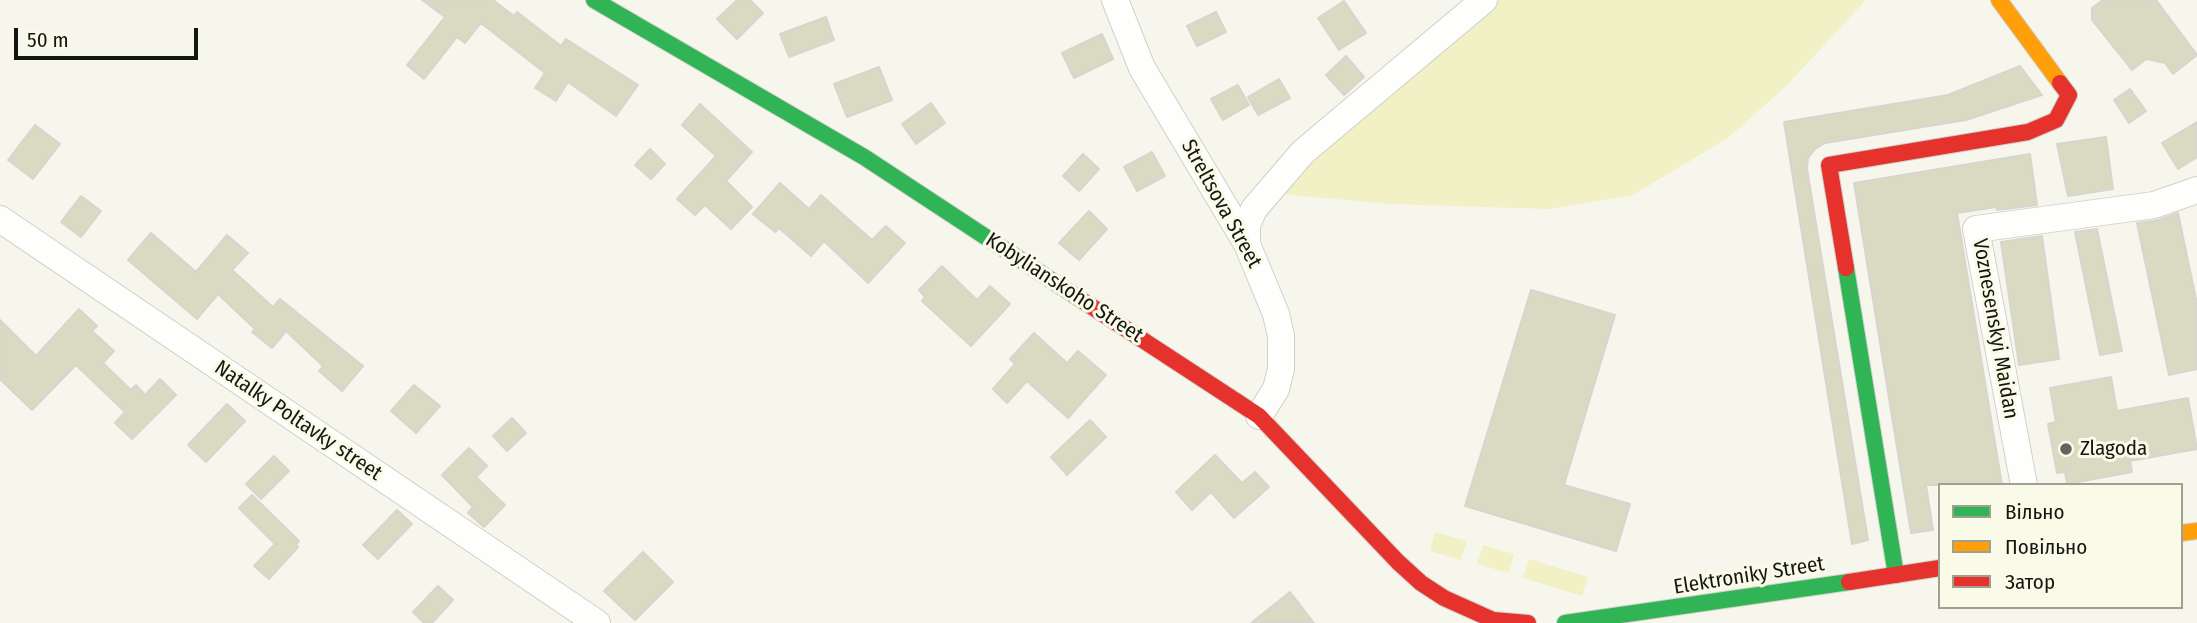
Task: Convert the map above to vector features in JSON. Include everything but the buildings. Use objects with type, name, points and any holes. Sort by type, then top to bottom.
[{"type":"main road","name":"Kobylianskoho Street","points":[[594,0],[864,157],[1259,416],[1421,583],[1492,622]]},
{"type":"main road","points":[[1896,575],[1829,165],[2028,132],[2056,120],[2069,95],[1999,0]]},
{"type":"main road","name":"Elektroniky Street","points":[[1565,623],[1938,568]]},
{"type":"main road","points":[[1492,622],[1528,623]]},
{"type":"street","name":"Streltsova Street","points":[[1115,0],[1142,68],[1247,244],[1268,291],[1281,336],[1281,369],[1276,389],[1259,416]]},
{"type":"street","points":[[1247,244],[1248,225],[1254,209],[1303,152],[1484,0]]},
{"type":"street","name":"Voznesenskyi Maidan","points":[[2024,483],[1976,229],[2154,205],[2197,190]]},
{"type":"street","name":"Natalky Poltavky street","points":[[0,219],[597,623]]},
{"type":"shaded area","points":[[1488,0],[1866,0],[1785,87],[1728,138],[1633,195],[1549,209],[1389,204],[1270,193]]},
{"type":"shaded area","points":[[1435,532],[1467,541],[1461,560],[1430,551]]},
{"type":"shaded area","points":[[1483,545],[1514,554],[1509,573],[1477,564]]},
{"type":"shaded area","points":[[1529,559],[1588,577],[1582,596],[1523,578]]},
{"type":"traffic: fast","points":[[594,0],[864,157],[1080,299]]},
{"type":"traffic: fast","points":[[1846,268],[1896,575]]},
{"type":"traffic: fast","points":[[1565,623],[1849,582]]},
{"type":"traffic: slow","points":[[1999,0],[2060,83]]},
{"type":"traffic: slow","points":[[2183,533],[2197,531]]},
{"type":"traffic: jam","points":[[1846,268],[1829,165],[2028,132],[2056,120],[2069,95],[2060,83]]},
{"type":"traffic: jam","points":[[1080,299],[1259,416],[1421,583],[1444,598],[1493,620],[1528,623]]},
{"type":"traffic: jam","points":[[1849,582],[1938,568]]},
{"type":"place","name":"Zlagoda","points":[[2066,449]]}]
